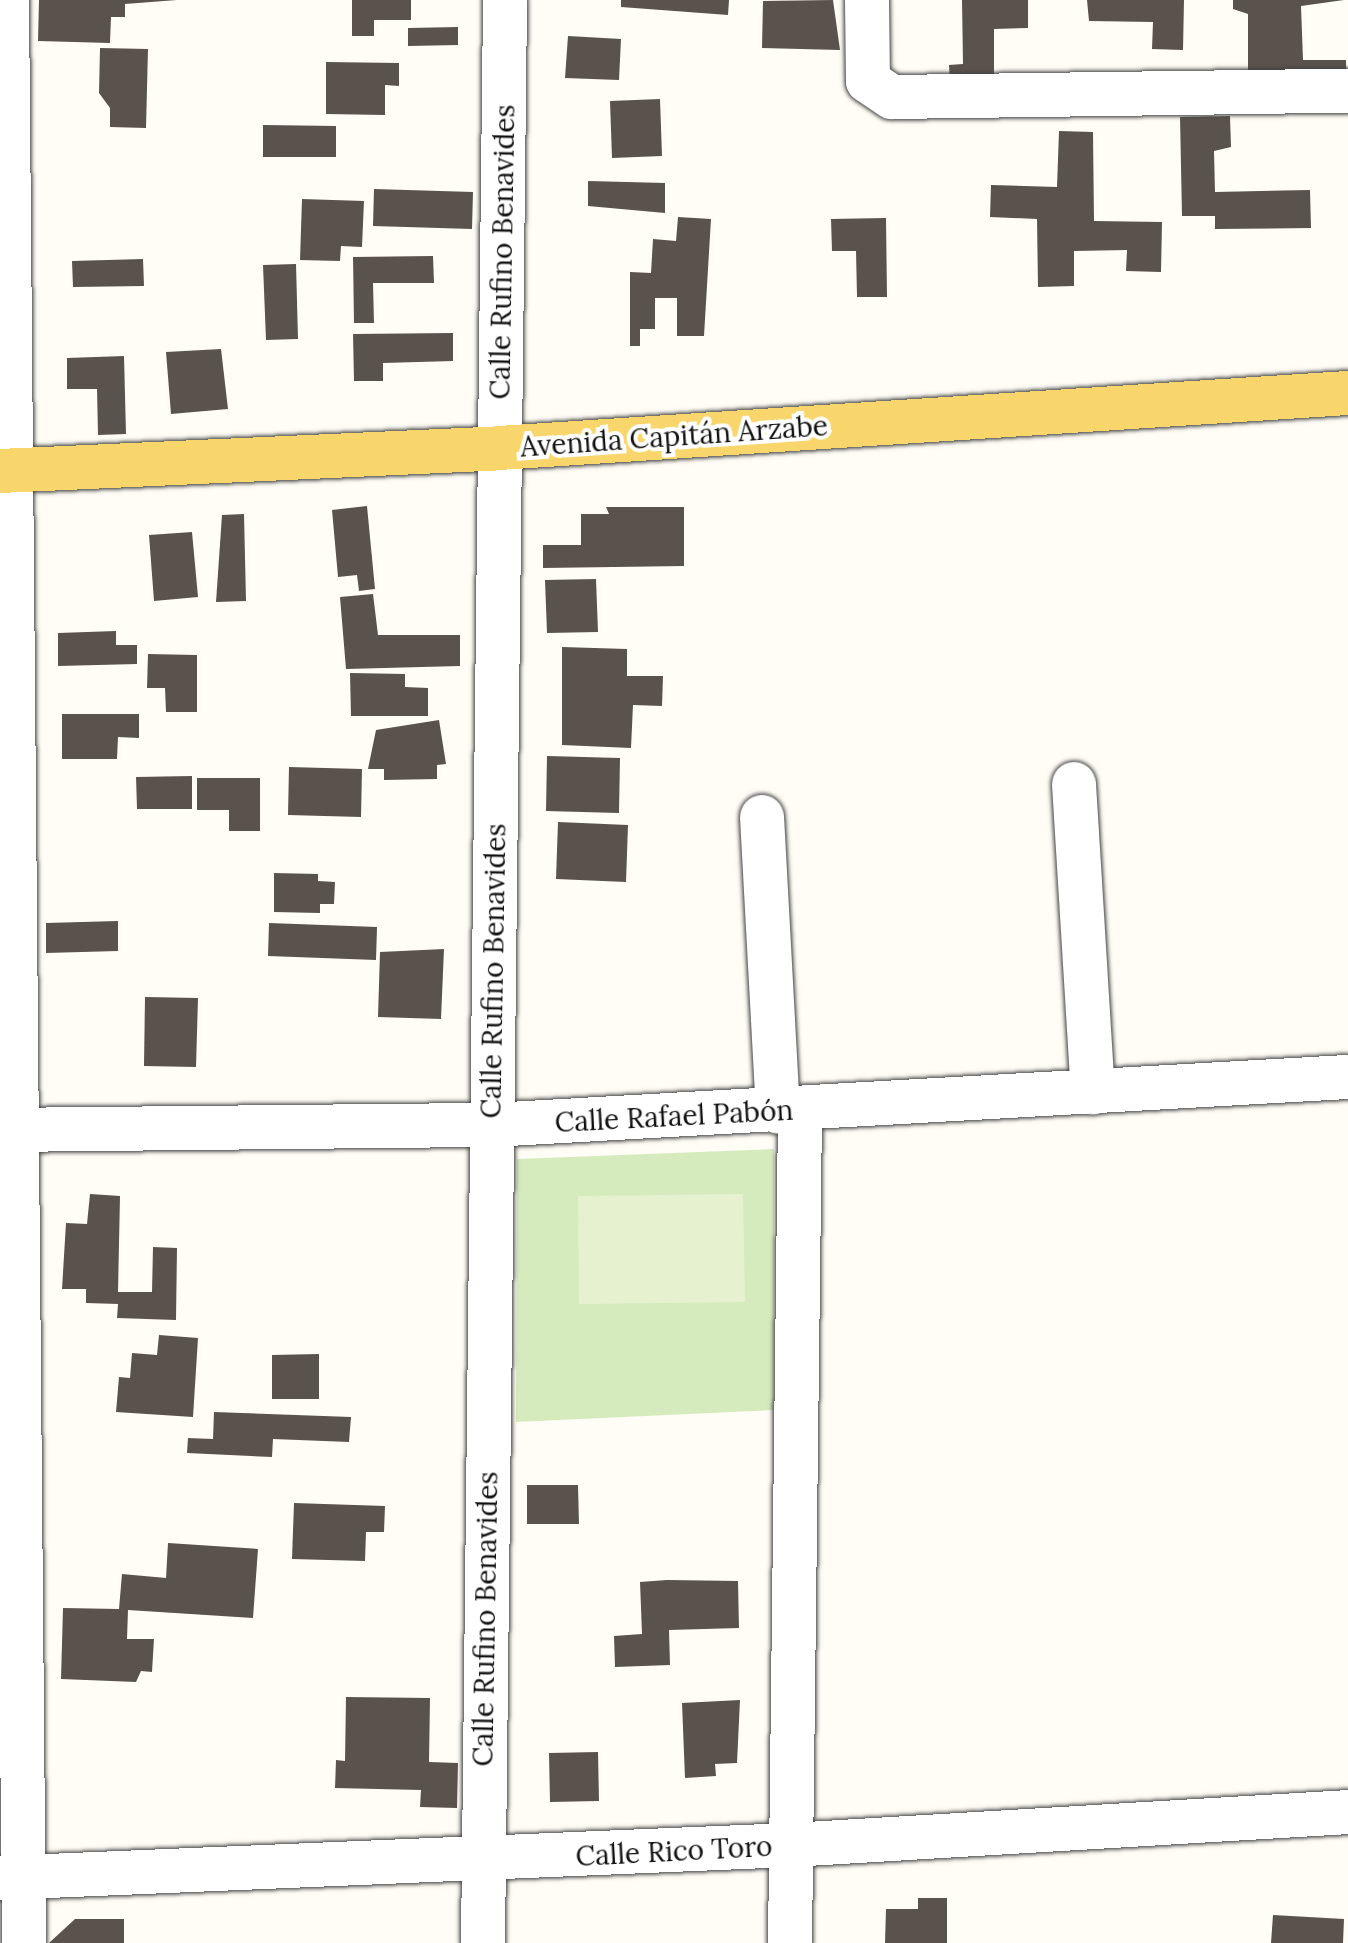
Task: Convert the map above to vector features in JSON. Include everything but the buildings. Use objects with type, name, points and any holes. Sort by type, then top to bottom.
[{"type":"main road","name":"Avenida Capitán Arzabe","points":[[5,470],[499,448],[1348,393]]},
{"type":"street","points":[[7,0],[5,470],[12,1877],[24,1943]]},
{"type":"street","name":"Calle Rufino Benavides","points":[[483,1943],[505,0]]},
{"type":"street","points":[[867,0],[868,81],[892,97],[1348,91]]},
{"type":"street","points":[[1074,784],[1093,1092]]},
{"type":"street","points":[[762,817],[789,1111],[790,1943]]},
{"type":"street","name":"Calle Rafael Pabón","points":[[7,1129],[491,1125],[789,1111],[1348,1077]]},
{"type":"street","name":"Calle Rico Toro","points":[[12,1877],[790,1845],[1348,1812]]},
{"type":"green space","points":[[774,1149],[774,1410],[516,1422],[517,1159]]},
{"type":"green space","points":[[743,1194],[745,1302],[579,1304],[578,1196]]}]
